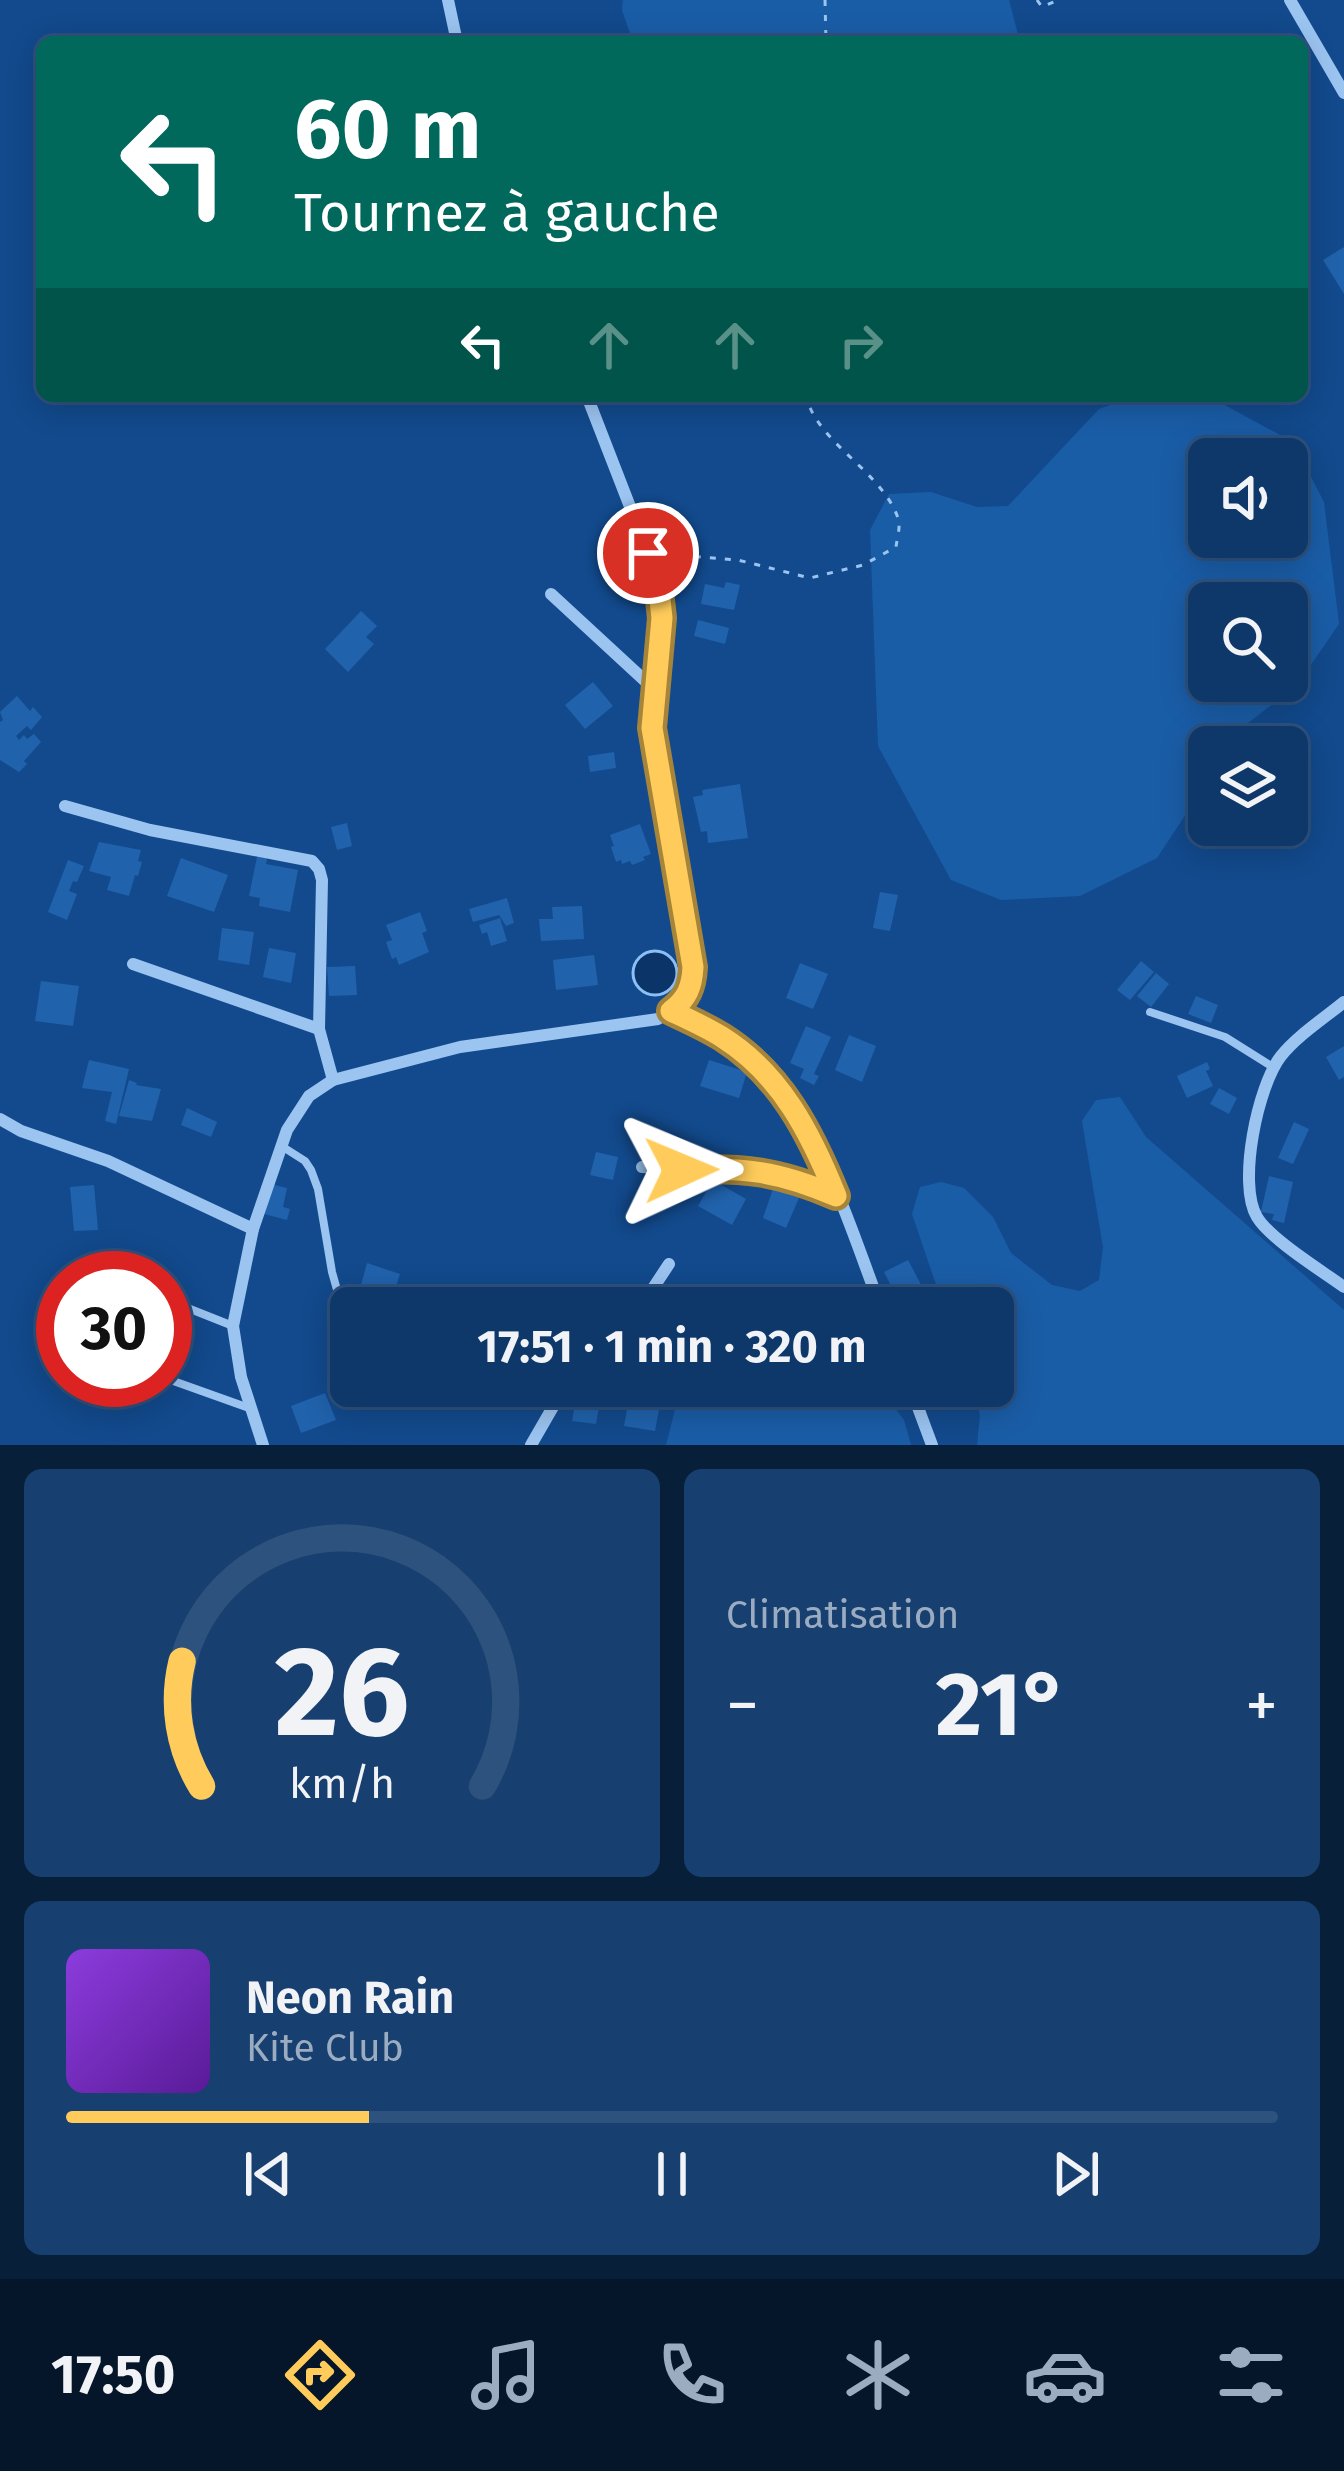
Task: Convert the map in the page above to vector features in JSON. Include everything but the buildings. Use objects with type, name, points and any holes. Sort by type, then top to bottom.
[{"type":"street","points":[[448,0],[456,36]]},
{"type":"street","points":[[1294,2],[1344,93]]},
{"type":"street","points":[[262,1445],[236,1356],[233,1326],[253,1228],[295,1113],[309,1096],[333,1080],[460,1047],[645,1022],[671,1011],[688,994],[693,981],[652,728],[660,600],[648,553],[589,402]]},
{"type":"street","points":[[551,594],[655,690]]},
{"type":"street","points":[[64,806],[150,830],[316,864],[322,880],[319,1030],[333,1080]]},
{"type":"street","points":[[133,964],[319,1030]]},
{"type":"street","points":[[1344,1001],[1282,1054],[1250,1140],[1250,1198],[1259,1221],[1344,1287]]},
{"type":"street","points":[[671,1011],[722,1037],[780,1089],[797,1112],[872,1287]]},
{"type":"street","points":[[0,1119],[108,1161],[253,1228]]},
{"type":"street","points":[[642,1167],[755,1169],[836,1196]]},
{"type":"street","points":[[654,1287],[669,1264]]},
{"type":"street","points":[[531,1445],[554,1407]]},
{"type":"street","points":[[918,1407],[932,1445]]},
{"type":"lane","points":[[1150,1012],[1225,1036],[1274,1067]]},
{"type":"lane","points":[[281,1147],[311,1169],[336,1287]]},
{"type":"lane","points":[[192,1310],[233,1326]]},
{"type":"lane","points":[[192,1388],[249,1408]]},
{"type":"path","points":[[825,0],[826,36]]},
{"type":"path","points":[[1037,0],[1042,7],[1058,0]]},
{"type":"path","points":[[648,553],[738,560],[810,578],[863,565],[896,547],[900,522],[873,477],[845,454],[807,402]]},
{"type":"shaded area","points":[[623,0],[1009,0],[1018,36],[631,36]]},
{"type":"shaded area","points":[[1119,402],[1219,402],[1286,438],[1188,438],[1188,558],[1308,558],[1308,471],[1324,502],[1339,624],[1308,669],[1308,582],[1188,582],[1188,702],[1275,702],[1244,726],[1188,726],[1188,811],[1157,858],[1080,896],[1001,900],[951,880],[878,746],[870,530],[889,494],[931,492],[977,507],[1008,506],[1099,409]]},
{"type":"shaded area","points":[[655,951],[671,957],[677,973],[671,989],[655,995],[639,989],[633,973],[639,957]]},
{"type":"shaded area","points":[[1120,1097],[1146,1137],[1344,1310],[1344,1445],[977,1445],[978,1407],[1014,1407],[1014,1287],[937,1287],[912,1214],[920,1187],[941,1182],[964,1188],[993,1217],[1011,1253],[1052,1285],[1080,1291],[1099,1280],[1103,1247],[1082,1121],[1096,1100]]},
{"type":"shaded area","points":[[676,1407],[894,1407],[904,1420],[911,1445],[666,1445]]},
{"type":"route","points":[[648,553],[662,618],[652,728],[693,967],[688,994],[671,1011],[722,1037],[769,1076],[797,1112],[836,1196],[755,1169],[681,1170]]}]
